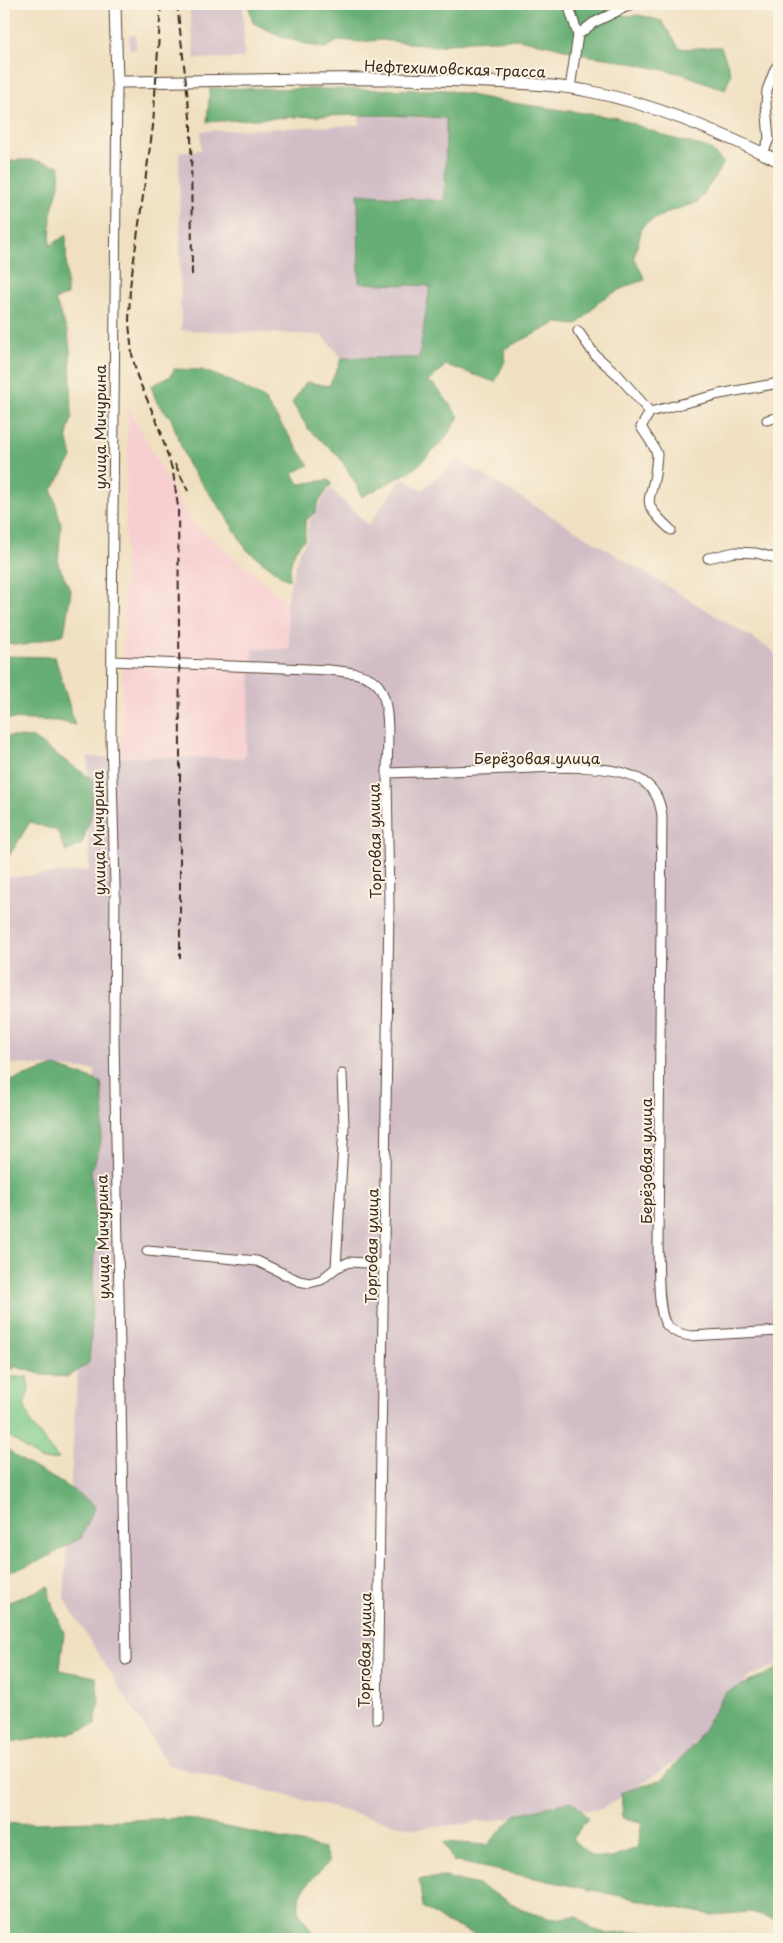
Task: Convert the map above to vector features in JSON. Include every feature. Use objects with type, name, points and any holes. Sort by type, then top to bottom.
[{"type":"main road","name":"улица Мичурина","points":[[115,4],[116,82]]},
{"type":"main road","name":"Нефтехимовская трасса","points":[[116,82],[424,79],[570,88],[608,95],[654,108],[699,125],[779,160]]},
{"type":"street","points":[[568,4],[578,35],[570,88]]},
{"type":"street","points":[[578,35],[593,23],[632,4]]},
{"type":"street","points":[[763,153],[769,139],[766,105],[767,90],[775,69],[779,64]]},
{"type":"street","name":"улица Мичурина","points":[[116,82],[111,737],[115,886],[114,1038],[126,1660]]},
{"type":"street","points":[[578,331],[595,355],[618,375],[650,412]]},
{"type":"street","points":[[671,530],[649,507],[657,454],[641,427],[650,412],[720,394],[779,383]]},
{"type":"street","points":[[767,420],[779,417]]},
{"type":"street","points":[[708,558],[735,552],[756,553],[779,559]]},
{"type":"street","points":[[112,662],[330,670],[350,672],[367,678],[375,682],[382,690],[386,702],[387,773]]},
{"type":"street","name":"Берёзовая улица","points":[[387,773],[550,768],[604,770],[620,772],[639,779],[650,786],[658,795],[662,816],[658,1245],[662,1310],[666,1324],[680,1334],[690,1336],[779,1331]]},
{"type":"street","name":"Торговая улица","points":[[377,1719],[389,906],[387,773]]},
{"type":"street","points":[[336,1268],[343,1135],[342,1074]]},
{"type":"street","points":[[147,1251],[257,1261],[299,1281],[309,1283],[322,1280],[336,1268],[349,1262],[384,1264]]},
{"type":"shaded area","points":[[189,4],[243,4],[244,58],[195,59]]},
{"type":"shaded area","points":[[129,35],[136,35],[136,49],[129,49]]},
{"type":"shaded area","points":[[359,116],[446,118],[445,201],[359,194],[430,286],[419,358],[342,358],[322,335],[181,330],[179,152],[201,150],[201,131],[359,125]]},
{"type":"shaded area","points":[[128,408],[190,520],[286,602],[290,649],[253,649],[245,758],[121,757]]},
{"type":"shaded area","points":[[458,459],[772,650],[779,662],[779,1665],[750,1676],[681,1758],[602,1809],[415,1829],[168,1765],[64,1599],[95,1070],[4,1063],[4,878],[89,871],[88,757],[245,758],[253,649],[290,649],[286,602],[299,552],[307,540],[308,523],[330,488],[368,525],[403,478],[422,490]]},
{"type":"green space","points":[[248,4],[603,4],[626,16],[639,15],[662,21],[679,48],[721,47],[731,74],[725,90],[683,74],[584,55],[553,46],[517,39],[470,41],[436,46],[381,40],[360,42],[340,40],[325,48],[283,37],[253,23]]},
{"type":"green space","points":[[210,88],[446,90],[500,101],[618,118],[671,138],[709,148],[724,163],[698,202],[671,211],[643,225],[634,257],[645,280],[629,285],[602,299],[577,325],[557,323],[504,349],[505,361],[495,382],[446,365],[428,382],[435,385],[459,417],[444,440],[413,470],[362,497],[338,455],[309,430],[292,403],[306,382],[329,386],[342,358],[419,358],[430,286],[359,283],[358,194],[445,201],[446,118],[356,115],[207,122]]},
{"type":"green space","points":[[34,160],[60,166],[59,185],[51,214],[50,246],[66,235],[67,295],[55,300],[68,333],[72,417],[67,435],[72,458],[52,490],[61,525],[58,564],[71,591],[64,634],[24,645],[4,643],[4,162]]},
{"type":"green space","points":[[174,369],[201,370],[229,380],[264,399],[309,465],[293,473],[299,484],[328,480],[332,483],[318,503],[315,512],[305,522],[305,539],[297,548],[293,557],[289,580],[247,550],[223,512],[188,465],[171,418],[157,403],[151,386],[171,376]]},
{"type":"green space","points":[[4,656],[55,657],[75,725],[58,721],[4,719]]},
{"type":"green space","points":[[4,736],[33,738],[93,780],[91,816],[82,844],[66,852],[57,831],[30,822],[4,863]]},
{"type":"green space","points":[[55,1066],[101,1082],[104,1115],[100,1147],[91,1171],[97,1244],[94,1255],[89,1363],[68,1377],[44,1375],[16,1367],[4,1373],[4,1083]]},
{"type":"green space","points":[[4,1377],[27,1377],[29,1390],[24,1404],[31,1424],[59,1459],[41,1460],[10,1437],[4,1426]]},
{"type":"green space","points":[[4,1442],[13,1454],[95,1506],[81,1538],[40,1561],[4,1574]]},
{"type":"green space","points":[[49,1586],[50,1598],[64,1633],[60,1670],[96,1677],[99,1702],[95,1724],[77,1732],[4,1744],[4,1604]]},
{"type":"green space","points":[[779,1668],[779,1920],[751,1912],[711,1915],[453,1861],[444,1842],[488,1845],[517,1814],[572,1801],[588,1818],[572,1839],[592,1857],[612,1858],[638,1847],[642,1822],[623,1818],[621,1793],[662,1779],[696,1742],[725,1693]]},
{"type":"green space","points":[[184,1818],[324,1849],[329,1862],[306,1886],[299,1900],[301,1915],[315,1934],[311,1939],[4,1939],[4,1824]]},
{"type":"green space","points":[[445,1877],[478,1885],[528,1912],[552,1919],[576,1916],[592,1929],[608,1934],[643,1931],[698,1939],[486,1939],[443,1921],[423,1907],[419,1879]]},
{"type":"railway","points":[[161,4],[153,126],[130,287],[129,323],[132,354],[137,376],[162,434]]},
{"type":"railway","points":[[177,4],[191,126],[192,275]]},
{"type":"railway","points":[[159,428],[173,472],[178,507],[180,958]]},
{"type":"railway","points":[[175,464],[188,491]]}]
